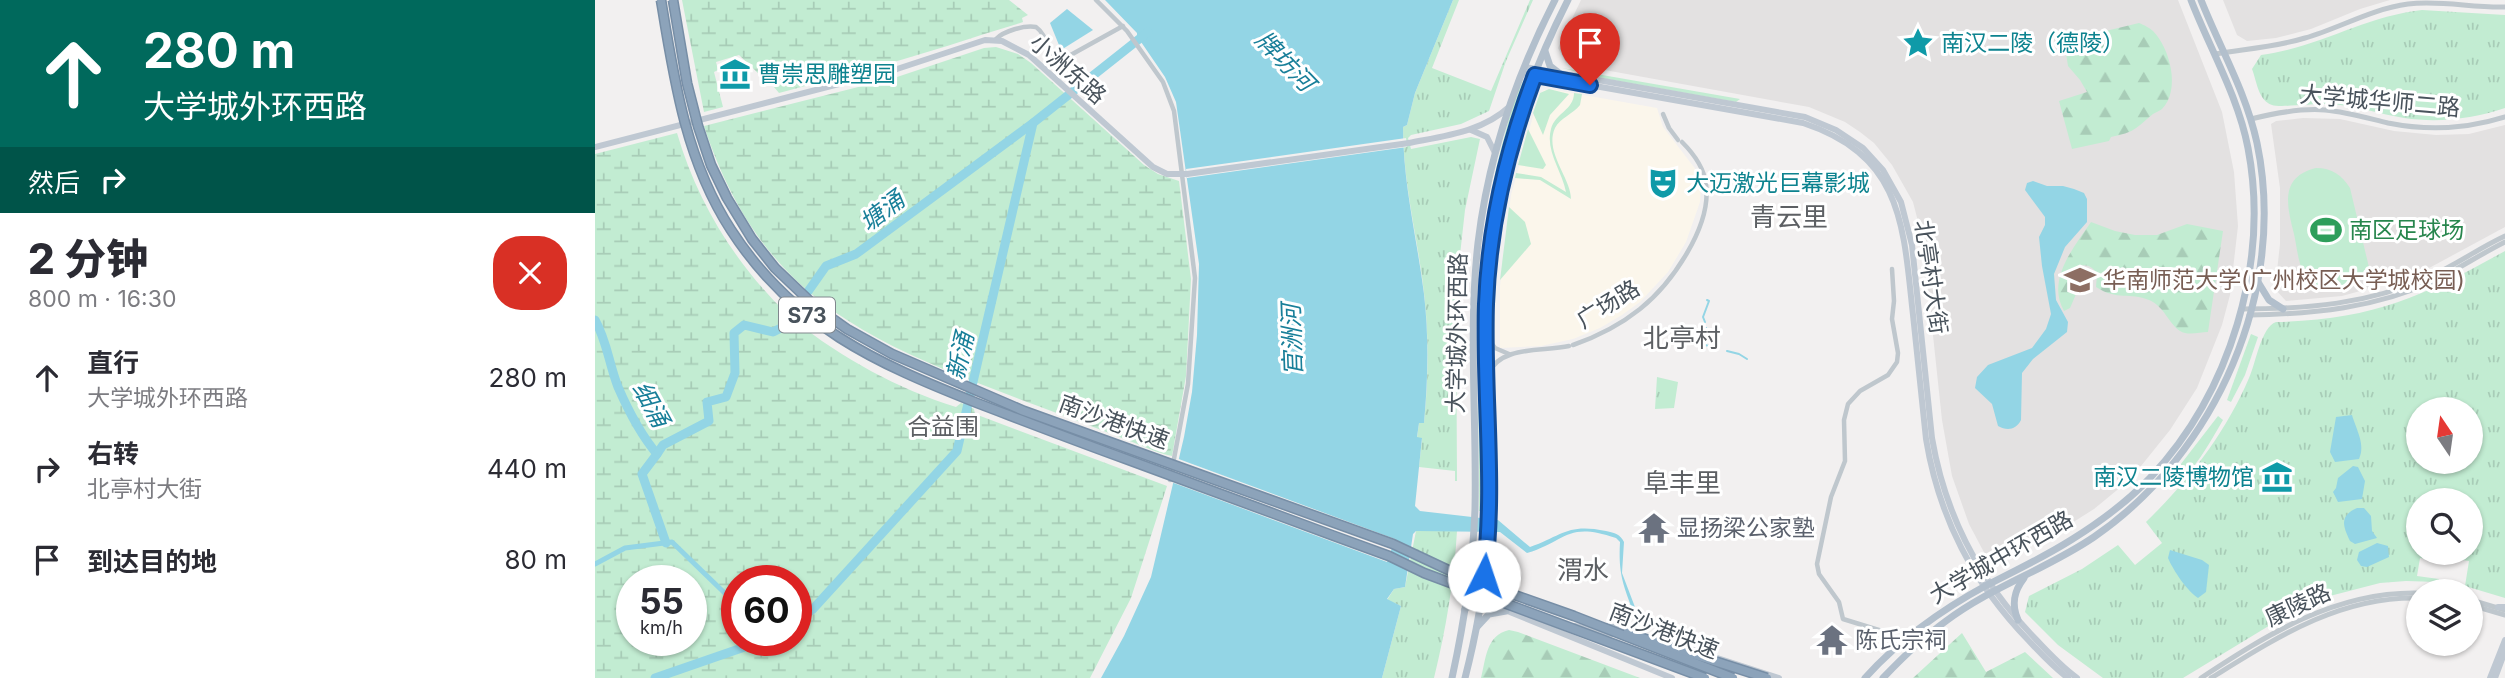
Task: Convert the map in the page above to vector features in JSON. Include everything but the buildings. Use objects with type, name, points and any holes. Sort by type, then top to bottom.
[{"type":"highway","name":"南沙港快速","points":[[661,0],[683,118],[698,165],[714,201],[740,243],[771,281],[796,306],[843,341],[877,361],[913,377],[1061,436],[1389,556],[1424,573],[1705,678]]},
{"type":"highway","name":"南沙港快速","points":[[673,0],[692,106],[717,180],[734,211],[764,254],[803,295],[832,319],[892,354],[1024,411],[1393,544],[1461,576],[1574,616],[1733,678]]},
{"type":"highway","points":[[1574,616],[1767,678]]},
{"type":"main road","name":"大学城外环西路","points":[[1452,678],[1469,572],[1475,512],[1474,292],[1479,232],[1495,153],[1509,107],[1555,0]]},
{"type":"main road","name":"大学城外环西路","points":[[1483,582],[1487,513],[1488,270],[1497,206],[1509,152],[1536,72],[1568,0]]},
{"type":"main road","name":"大学城中环西路","points":[[1865,678],[1898,645],[1941,612],[2048,554],[2089,529],[2122,504],[2150,478],[2172,452],[2200,409],[2218,374],[2248,283],[2252,257],[2252,180],[2242,125],[2191,0]]},
{"type":"main road","name":"大学城中环西路","points":[[1884,678],[1946,620],[2067,555],[2137,504],[2164,477],[2197,433],[2217,397],[2234,359],[2258,282],[2263,192],[2259,152],[2251,119],[2201,0]]},
{"type":"main road","name":"小洲东路","points":[[595,147],[897,69],[980,42],[996,40],[1024,51],[1153,167],[1167,174],[1184,174],[1409,143],[1469,130],[1492,120],[1509,107]]},
{"type":"main road","points":[[1545,50],[1550,66],[1559,73]]},
{"type":"main road","name":"北亭村大街","points":[[1523,70],[1664,104],[1788,114],[1817,121],[1856,143],[1886,174],[1901,202],[1910,231],[1932,433],[1939,470],[1955,521],[1992,594]]},
{"type":"main road","name":"北亭村大街","points":[[1536,72],[1559,73],[1664,104]]},
{"type":"main road","points":[[1469,130],[1487,137],[1495,153]]},
{"type":"main road","points":[[2258,282],[2269,300],[2283,309]]},
{"type":"main road","points":[[1469,572],[1483,597],[1506,611],[1672,678]]},
{"type":"main road","points":[[2018,620],[2014,598],[2025,577]]},
{"type":"main road","points":[[1465,678],[1483,597],[1483,582]]},
{"type":"main road","points":[[1483,582],[1486,587],[1498,593],[1545,609],[1671,643],[1779,678]]},
{"type":"main road","points":[[1992,594],[2060,666],[2077,678]]},
{"type":"main road","points":[[1992,594],[2019,631],[2067,678]]},
{"type":"main road","points":[[1463,610],[1483,597],[1505,601],[1576,626],[1649,642],[1671,643]]},
{"type":"main road","points":[[1475,630],[1489,614],[1506,611]]},
{"type":"main road","points":[[2492,678],[2505,640]]},
{"type":"main road","points":[[2492,678],[2505,651]]},
{"type":"street","points":[[1096,0],[1131,36],[1170,98],[1184,174],[1195,278],[1188,384],[1170,480]]},
{"type":"street","points":[[2215,54],[2290,43],[2373,12],[2409,4],[2442,2],[2505,7]]},
{"type":"street","points":[[996,40],[1000,35],[1015,30],[1036,27],[1045,36],[1053,60],[1058,62],[1123,26]]},
{"type":"street","name":"广场路","points":[[1509,354],[1571,345],[1612,327],[1641,308],[1667,282],[1686,254],[1700,223],[1706,189],[1700,167],[1669,128],[1664,104]]},
{"type":"street","name":"大学城华师二路","points":[[2251,119],[2290,111],[2326,110],[2395,124],[2436,128],[2473,125],[2505,117]]},
{"type":"street","points":[[2250,312],[2339,304],[2389,292],[2438,272],[2505,236]]},
{"type":"street","points":[[2240,312],[2329,311],[2384,300],[2432,282],[2505,242]]},
{"type":"street","points":[[1892,269],[1892,319],[1897,362],[1888,376],[1860,391],[1848,404],[1844,465],[1831,497],[1818,555],[1819,574],[1837,600],[1843,619],[1882,631],[1898,645]]},
{"type":"street","points":[[1486,335],[1495,348],[1509,354]]},
{"type":"street","points":[[1487,378],[1493,364],[1509,354]]},
{"type":"street","name":"康陵路","points":[[2201,678],[2289,625],[2323,609],[2362,597],[2406,595]]},
{"type":"street","name":"康陵路","points":[[2211,678],[2298,626],[2327,613],[2372,601],[2406,597]]},
{"type":"street","points":[[2483,604],[2503,610]]},
{"type":"street","points":[[2483,607],[2503,610]]},
{"type":"shaded area","name":"华南师范大学(广州校区大学城校园)","points":[[1581,0],[2178,0],[2222,112],[2234,172],[2238,226],[2230,295],[2222,325],[2197,388],[2170,430],[2141,466],[2119,475],[2122,486],[2094,509],[2001,562],[1987,558],[1969,524],[1952,476],[1942,420],[1923,241],[1913,202],[1892,165],[1874,143],[1860,132],[1845,122],[1809,107],[1566,63],[1558,48]]},
{"type":"shaded area","points":[[2223,0],[2390,0],[2311,29],[2276,38],[2247,41],[2237,35]]},
{"type":"shaded area","points":[[1550,89],[1657,108],[1663,127],[1697,171],[1701,186],[1700,202],[1686,242],[1668,272],[1640,302],[1600,328],[1573,339],[1541,346],[1500,348],[1500,286],[1511,195],[1539,95]]},
{"type":"shaded area","name":"华南师范大学(广州校区大学城校园)","points":[[2303,118],[2340,119],[2394,131],[2436,135],[2469,134],[2505,125],[2505,227],[2431,267],[2400,280],[2342,296],[2286,301],[2275,289],[2280,244],[2280,188],[2271,124]]},
{"type":"green space","points":[[682,0],[1009,0],[1028,15],[1022,18],[1023,22],[948,46],[779,93],[763,74],[760,75],[739,55],[716,62],[718,70],[714,72],[723,107],[704,112]]},
{"type":"green space","points":[[1453,0],[1459,0],[1432,68],[1491,91],[1530,0],[1533,0],[1506,61],[1489,111],[1461,124],[1411,135],[1408,138],[1411,149],[1471,137],[1480,139],[1465,210],[1456,291],[1457,481],[1455,471],[1419,467],[1422,439],[1417,438],[1419,423],[1424,423],[1427,332],[1422,277],[1407,184],[1403,127],[1407,125],[1415,93]]},
{"type":"green space","points":[[2422,10],[2505,15],[2505,108],[2455,119],[2430,120],[2331,104],[2276,106],[2267,103],[2261,95],[2252,69],[2261,55],[2302,46],[2401,13]]},
{"type":"green space","points":[[2139,23],[2159,38],[2168,58],[2172,80],[2168,101],[2161,110],[2130,131],[2111,137],[2109,141],[2072,149],[2059,101],[2087,92],[2068,66],[2064,41]]},
{"type":"green space","points":[[996,47],[1018,54],[1031,63],[1144,165],[1158,174],[1179,181],[1191,279],[1186,376],[1172,456],[925,361],[876,337],[832,310],[793,277],[758,237],[729,187],[704,126],[894,78],[984,48]]},
{"type":"green space","points":[[1562,68],[1740,99],[1736,102],[1607,79]]},
{"type":"green space","points":[[1525,79],[1527,82],[1509,135],[1497,187],[1489,238],[1482,341],[1483,511],[1479,511],[1478,368],[1481,274],[1494,181],[1511,113]]},
{"type":"green space","points":[[1549,89],[1569,94],[1550,115],[1543,135],[1533,113],[1540,93]]},
{"type":"green space","points":[[1574,93],[1582,94],[1580,105],[1557,125],[1553,137],[1555,155],[1571,199],[1540,180],[1515,178],[1516,173],[1541,177],[1566,192],[1552,153],[1550,137],[1553,124],[1571,104]]},
{"type":"green space","points":[[1528,129],[1546,165],[1543,169],[1518,165]]},
{"type":"green space","points":[[677,133],[695,183],[734,252],[767,294],[786,313],[790,310],[798,317],[795,321],[813,335],[871,371],[934,400],[956,407],[961,403],[974,409],[975,414],[1167,486],[1131,598],[1090,678],[595,678],[595,154]]},
{"type":"green space","points":[[2316,168],[2336,173],[2350,188],[2373,284],[2366,285],[2363,274],[2350,286],[2334,292],[2318,288],[2305,276],[2299,261],[2288,203],[2291,185],[2296,178]]},
{"type":"green space","points":[[1509,207],[1525,222],[1531,244],[1500,280]]},
{"type":"green space","points":[[2091,222],[2135,235],[2157,235],[2187,224],[2223,231],[2208,332],[2183,332],[2176,328],[2159,306],[2149,300],[2110,294],[2096,287],[2097,274],[2084,265],[2077,267],[2071,274],[2071,284],[2077,292],[2070,308],[2064,311],[2059,299],[2060,276],[2070,253]]},
{"type":"green space","points":[[2505,251],[2505,598],[2483,591],[2483,579],[2466,579],[2468,565],[2483,565],[2483,488],[2406,488],[2406,565],[2419,565],[2417,576],[2439,579],[2406,579],[2380,583],[2326,597],[2290,613],[2183,678],[2103,678],[2058,645],[2025,612],[2029,596],[2082,569],[2118,545],[2135,565],[2162,543],[2146,522],[2177,490],[2217,437],[2239,399],[2266,331],[2271,325],[2276,322],[2369,311],[2449,281]]},
{"type":"green space","points":[[2251,334],[2258,337],[2245,375],[2231,402],[2227,400]]},
{"type":"green space","points":[[1657,377],[1678,382],[1674,408],[1655,409]]},
{"type":"green space","points":[[2218,416],[2223,420],[2207,447],[2187,474],[2172,487],[2167,482]]},
{"type":"green space","points":[[1416,531],[1457,531],[1452,587],[1434,678],[1382,678],[1401,606],[1387,600],[1394,589],[1405,587]]},
{"type":"green space","points":[[1509,630],[1640,678],[1481,678],[1491,642]]},
{"type":"green space","points":[[1962,633],[1986,672],[2025,652],[2053,678],[1913,678]]},
{"type":"water","points":[[1105,0],[1453,0],[1415,93],[1407,125],[1403,127],[1405,169],[1424,294],[1427,342],[1424,423],[1419,423],[1417,437],[1422,438],[1415,506],[1420,511],[1498,520],[1530,547],[1574,529],[1593,529],[1617,534],[1624,542],[1622,573],[1638,615],[1635,617],[1625,589],[1620,564],[1620,542],[1616,538],[1587,531],[1576,532],[1527,553],[1500,532],[1416,531],[1413,534],[1405,587],[1394,589],[1387,599],[1401,606],[1382,678],[1101,678],[1151,577],[1192,392],[1199,264],[1176,102],[1165,77],[1139,39],[1129,42],[1137,33]]},
{"type":"water","points":[[1067,9],[1093,30],[1061,50],[1050,23]]},
{"type":"water","points":[[2033,181],[2084,193],[2087,199],[2087,222],[2065,247],[2054,274],[2056,300],[2068,322],[2067,332],[2033,359],[2022,373],[2021,420],[2014,428],[2005,429],[1998,426],[1992,404],[1975,388],[1977,377],[1988,365],[2032,348],[2046,329],[2051,314],[2039,237],[2045,225],[2045,217],[2025,190],[2027,183]]},
{"type":"water","points":[[2352,415],[2361,443],[2361,454],[2359,459],[2335,462],[2330,452],[2336,417]]},
{"type":"water","points":[[2353,466],[2358,467],[2365,481],[2362,499],[2338,502],[2333,492],[2338,478]]},
{"type":"water","points":[[2357,508],[2364,508],[2371,516],[2372,531],[2377,538],[2355,544],[2350,541],[2344,522],[2347,514]]},
{"type":"water","points":[[2377,543],[2388,546],[2389,557],[2367,567],[2361,566],[2357,560],[2359,552]]},
{"type":"water","points":[[2170,550],[2202,560],[2209,565],[2206,592],[2198,598],[2173,568],[2168,558]]},
{"type":"pier","points":[[1406,138],[1407,147],[1187,178],[1186,169]]},
{"type":"pier","points":[[1176,458],[1395,539],[1387,562],[1171,482]]},
{"type":"waterway","name":"塘涌","points":[[657,454],[663,445],[709,421],[707,402],[726,397],[735,373],[734,333],[744,325],[773,332],[783,327],[826,266],[856,254],[1033,123],[1148,32]]},
{"type":"waterway","name":"新涌","points":[[812,610],[957,451],[1033,123]]},
{"type":"waterway","points":[[1705,322],[1703,317],[1709,301],[1707,300]]},
{"type":"waterway","name":"细涌","points":[[595,320],[622,396],[640,431],[657,454],[642,474],[666,543]]},
{"type":"waterway","points":[[1706,328],[1705,345],[1713,347]]},
{"type":"waterway","points":[[1727,351],[1747,359]]},
{"type":"waterway","points":[[595,564],[625,548],[672,542],[721,589]]},
{"type":"waterway","name":"新涌","points":[[655,678],[721,655]]},
{"type":"place","name":"南汉二陵（德陵）","points":[[1918,43]]},
{"type":"place","name":"曹崇思雕塑园","points":[[735,74]]},
{"type":"place","name":"大迈激光巨幕影城","points":[[1663,183]]},
{"type":"place","name":"南区足球场","points":[[2326,230]]},
{"type":"place","name":"华南师范大学(广州校区大学城校园)","points":[[2080,280]]},
{"type":"place","name":"南汉二陵博物馆","points":[[2277,477]]},
{"type":"place","name":"显扬梁公家塾","points":[[1654,528]]},
{"type":"place","name":"陈氏宗祠","points":[[1832,640]]},
{"type":"district","name":"青云里","points":[[1789,216]]},
{"type":"district","name":"北亭村","points":[[1682,337]]},
{"type":"district","name":"合益围","points":[[943,426]]},
{"type":"district","name":"阜丰里","points":[[1682,482]]},
{"type":"district","name":"渭水","points":[[1583,569]]},
{"type":"route","points":[[1484,576],[1488,491],[1486,305],[1491,243],[1502,178],[1535,75],[1590,85]]},
{"type":"water label","name":"牌坊河","points":[[1285,61]]},
{"type":"water label","name":"官洲河","points":[[1292,340]]}]
